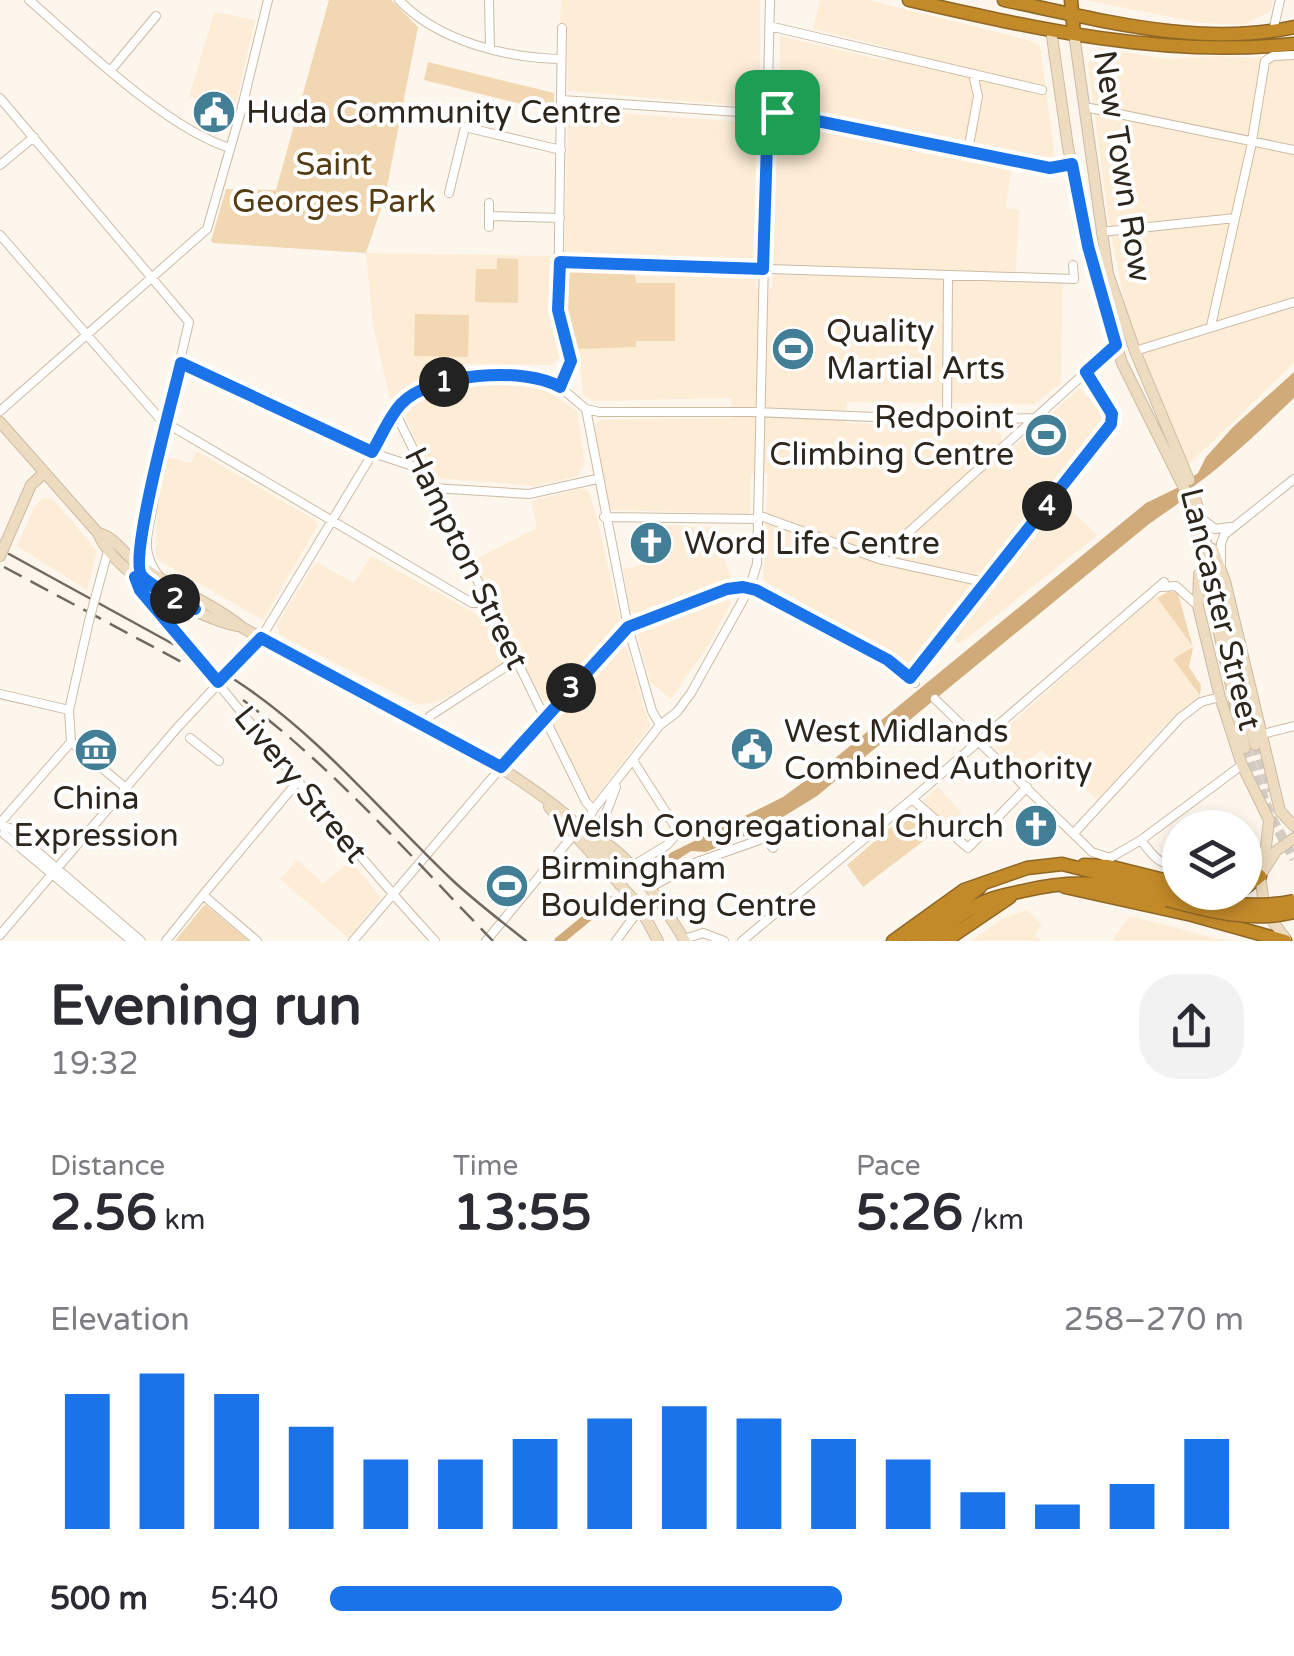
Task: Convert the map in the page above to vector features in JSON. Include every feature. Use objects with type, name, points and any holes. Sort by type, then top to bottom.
[{"type":"highway","points":[[909,0],[1051,30],[1165,47],[1254,48],[1294,41]]},
{"type":"highway","points":[[1004,0],[1072,7],[1213,34],[1274,32],[1294,27]]},
{"type":"highway","points":[[1047,4],[1051,30]]},
{"type":"highway","points":[[1072,7],[1074,34]]},
{"type":"highway","points":[[1274,32],[1294,41]]},
{"type":"highway","points":[[892,941],[964,890],[1027,868],[1062,864],[1162,889]]},
{"type":"highway","points":[[928,941],[970,909],[996,896],[1079,881],[1162,891]]},
{"type":"highway","points":[[911,941],[986,882]]},
{"type":"highway","points":[[1054,884],[1287,941]]},
{"type":"highway","points":[[946,941],[1021,891]]},
{"type":"highway","points":[[1262,905],[1294,901]]},
{"type":"highway","points":[[1228,910],[1250,917],[1294,912]]},
{"type":"main road","name":"New Town Row","points":[[1051,30],[1072,164],[1112,348],[1148,418],[1184,474]]},
{"type":"main road","name":"New Town Row","points":[[1074,34],[1108,274],[1184,474]]},
{"type":"main road","points":[[1097,280],[1096,234],[1100,232]]},
{"type":"main road","points":[[0,422],[98,533],[108,551],[135,577],[220,622],[243,628]]},
{"type":"main road","points":[[0,556],[31,486],[44,472]]},
{"type":"main road","name":"Lancaster Street","points":[[1184,474],[1206,535],[1250,747],[1198,550],[1189,490]]},
{"type":"main road","points":[[98,533],[106,534],[137,564],[226,614],[243,628],[501,767],[533,789],[591,836],[605,840],[649,888],[686,940]]},
{"type":"main road","points":[[1206,535],[1222,570],[1280,811],[1294,826]]},
{"type":"main road","points":[[1198,550],[1198,606],[1220,696],[1242,765],[1270,820],[1262,871],[1264,910],[1287,941]]},
{"type":"main road","points":[[137,564],[142,576],[195,609]]},
{"type":"main road","points":[[533,789],[640,907],[658,940],[668,929],[666,914]]},
{"type":"main road","points":[[591,836],[617,870],[619,884]]},
{"type":"main road","points":[[1262,871],[1276,851],[1294,838]]},
{"type":"street","points":[[29,0],[176,121],[209,142],[230,148]]},
{"type":"street","points":[[0,411],[208,229],[268,0]]},
{"type":"street","points":[[399,0],[420,20],[446,33],[490,48],[561,59]]},
{"type":"street","points":[[489,0],[490,48]]},
{"type":"street","points":[[591,836],[588,821],[594,810],[691,693],[749,589],[757,564],[770,0]]},
{"type":"street","points":[[1274,32],[1280,0]]},
{"type":"street","points":[[111,70],[156,16]]},
{"type":"street","points":[[770,26],[972,74],[1039,85]]},
{"type":"street","points":[[560,387],[571,361],[558,310],[562,28]]},
{"type":"street","points":[[1211,326],[1252,142],[1265,61],[1273,56],[1294,55]]},
{"type":"street","points":[[968,151],[978,96],[972,74]]},
{"type":"street","points":[[0,98],[189,322],[142,524],[137,564]]},
{"type":"street","points":[[562,100],[768,113],[1050,168],[1072,164]]},
{"type":"street","points":[[1085,107],[1294,150]]},
{"type":"street","points":[[449,193],[465,126],[560,150]]},
{"type":"street","points":[[0,165],[34,137]]},
{"type":"street","points":[[489,204],[489,227]]},
{"type":"street","points":[[489,216],[560,218]]},
{"type":"street","points":[[1100,232],[1234,218]]},
{"type":"street","points":[[0,235],[167,425],[472,603],[486,603]]},
{"type":"street","points":[[560,262],[1074,279],[1073,266]]},
{"type":"street","points":[[948,275],[948,420]]},
{"type":"street","points":[[1135,351],[1294,302]]},
{"type":"street","points":[[879,559],[1112,348]]},
{"type":"street","points":[[181,363],[372,452],[422,469]]},
{"type":"street","points":[[352,941],[544,717],[628,627],[727,589],[749,589],[888,660],[912,681],[984,582],[1111,424],[1112,414],[1086,372]]},
{"type":"street","points":[[0,934],[218,682],[261,638],[405,400],[466,376],[542,378],[586,408],[599,412],[948,420],[1035,418]]},
{"type":"street","points":[[586,408],[628,627],[660,726]]},
{"type":"street","name":"Hampton Street","points":[[396,412],[486,603],[586,802],[594,810]]},
{"type":"street","points":[[998,420],[1007,428],[1010,440]]},
{"type":"street","points":[[154,479],[145,551],[158,576]]},
{"type":"street","points":[[432,488],[529,494],[597,479]]},
{"type":"street","points":[[1201,518],[1223,530],[1294,479]]},
{"type":"street","points":[[604,517],[758,517],[879,559],[984,582]]},
{"type":"street","points":[[1222,570],[1220,544],[1234,525]]},
{"type":"street","points":[[108,551],[70,710],[71,742],[2,826],[10,828],[132,941]]},
{"type":"street","name":"Livery Street","points":[[135,577],[140,590],[435,941]]},
{"type":"street","points":[[742,941],[1161,584],[1176,586],[1198,606]]},
{"type":"street","points":[[424,725],[430,716],[516,660]]},
{"type":"street","points":[[0,694],[70,710]]},
{"type":"street","points":[[1074,833],[1180,718],[1201,702],[1220,696]]},
{"type":"street","points":[[935,699],[1092,852],[1110,858],[1141,840],[1242,765]]},
{"type":"street","points":[[1262,734],[1294,726]]},
{"type":"street","points":[[190,738],[218,761]]},
{"type":"street","points":[[71,742],[126,789]]},
{"type":"street","points":[[631,867],[667,846],[676,835],[669,816],[634,762]]},
{"type":"street","points":[[605,840],[603,821],[620,779]]},
{"type":"street","points":[[166,941],[299,780]]},
{"type":"street","points":[[912,800],[968,848],[1027,787]]},
{"type":"street","points":[[486,941],[575,833]]},
{"type":"street","points":[[649,888],[697,862],[765,838],[773,848]]},
{"type":"street","points":[[1141,840],[1162,863]]},
{"type":"street","points":[[54,870],[141,941]]},
{"type":"street","points":[[203,894],[257,941]]},
{"type":"street","points":[[616,941],[640,907]]},
{"type":"street","points":[[686,940],[696,933],[724,941]]},
{"type":"shaded area","points":[[561,0],[760,0],[760,98],[745,106],[568,91],[567,26],[560,25]]},
{"type":"shaded area","points":[[820,0],[868,0],[1040,46],[1055,159],[1014,152],[1006,208],[1019,210],[1016,272],[1063,277],[1061,383],[1035,404],[847,402],[846,423],[994,427],[1001,434],[1001,458],[1080,388],[1106,418],[1092,442],[1025,521],[1036,532],[1061,501],[1098,535],[960,644],[942,631],[909,671],[886,651],[763,580],[768,473],[751,474],[750,514],[610,510],[592,428],[599,420],[732,418],[731,398],[593,401],[583,395],[578,349],[636,346],[636,260],[564,256],[568,118],[576,110],[759,123],[756,288],[772,288],[778,118],[815,127],[818,114],[780,101],[780,36],[886,61],[890,48],[813,29]]},
{"type":"shaded area","points":[[1085,0],[1273,0],[1271,11],[1243,25],[1201,23]]},
{"type":"shaded area","points":[[214,12],[255,20],[235,108],[189,97]]},
{"type":"shaded area","points":[[1099,48],[1167,59],[1294,59],[1294,363],[1188,465],[1126,311],[1108,218],[1088,64]]},
{"type":"shaded area","points":[[366,253],[554,256],[549,311],[562,356],[551,365],[466,364],[390,399],[373,326]]},
{"type":"shaded area","points":[[1294,372],[1294,398],[1226,461],[1181,495],[1179,503],[817,796],[768,826],[706,852],[691,851],[654,875],[649,868],[672,852],[783,797],[828,764],[1146,503],[1198,473],[1206,457],[1233,427]]},
{"type":"shaded area","points":[[457,384],[541,386],[577,411],[585,464],[578,476],[535,486],[433,478],[402,410]]},
{"type":"shaded area","points":[[197,451],[318,525],[263,620],[158,560],[158,491],[168,457],[191,463]]},
{"type":"shaded area","points":[[583,488],[589,492],[599,526],[621,624],[545,703],[472,561],[537,528],[531,501]]},
{"type":"shaded area","points":[[43,498],[53,499],[97,551],[87,590],[17,546],[35,506]]},
{"type":"shaded area","points":[[656,525],[713,527],[733,582],[637,614],[630,611],[623,569],[661,561]]},
{"type":"shaded area","points":[[371,556],[488,620],[505,654],[502,665],[436,703],[416,704],[280,635],[277,624],[316,562],[354,583]]},
{"type":"shaded area","points":[[1155,595],[1193,648],[1174,659],[1200,698],[1162,728],[1098,800],[1041,750],[1020,770],[1008,761],[992,743],[994,739]]},
{"type":"shaded area","points":[[726,597],[731,603],[708,646],[671,699],[650,682],[637,633],[640,627]]},
{"type":"shaded area","points":[[618,646],[627,648],[650,727],[591,803],[550,717]]},
{"type":"shaded area","points":[[938,787],[962,813],[950,827],[923,801]]},
{"type":"shaded area","points":[[297,860],[323,883],[351,861],[381,898],[348,938],[280,879]]},
{"type":"shaded area","points":[[1027,910],[1042,925],[1035,935],[1042,941],[971,941],[1003,918]]},
{"type":"shaded area","points":[[1130,916],[1231,941],[1116,941],[1113,938]]},
{"type":"green space","name":"Saint Georges Park","points":[[329,0],[391,0],[418,27],[385,197],[366,253],[213,243],[226,189],[276,190]]},
{"type":"green space","points":[[428,62],[554,93],[554,112],[424,80]]},
{"type":"green space","points":[[497,258],[518,259],[518,303],[475,302],[476,269],[497,269]]},
{"type":"green space","points":[[566,270],[635,272],[636,283],[675,283],[675,341],[636,341],[636,347],[578,349],[566,309]]},
{"type":"green space","points":[[415,314],[469,315],[468,357],[414,356]]},
{"type":"green space","points":[[1169,591],[1178,593],[1193,646],[1157,598]]},
{"type":"green space","points":[[1193,647],[1189,667],[1201,685],[1200,696],[1173,659]]},
{"type":"green space","points":[[910,811],[934,833],[863,887],[847,865]]},
{"type":"green space","points":[[205,904],[249,941],[175,941]]},
{"type":"waterway","points":[[559,941],[609,900]]},
{"type":"tunnel","points":[[1255,745],[1272,791]]},
{"type":"tunnel","points":[[1245,748],[1270,815],[1294,859]]},
{"type":"tram line","points":[[9,554],[173,644]]},
{"type":"tram line","points":[[235,680],[320,748],[449,877],[526,941]]},
{"type":"railway","points":[[4,567],[189,666]]},
{"type":"railway","points":[[243,700],[310,755],[493,941]]},
{"type":"place","name":"Huda Community Centre","points":[[214,112]]},
{"type":"place","name":"Quality Martial Arts","points":[[793,349]]},
{"type":"place","name":"Redpoint Climbing Centre","points":[[1046,435]]},
{"type":"place","name":"Word Life Centre","points":[[651,543]]},
{"type":"place","name":"West Midlands Combined Authority","points":[[752,749]]},
{"type":"place","name":"China Expression","points":[[96,750]]},
{"type":"place","name":"Welsh Congregational Church","points":[[1036,826]]},
{"type":"place","name":"Birmingham Bouldering Centre","points":[[507,886]]},
{"type":"route","points":[[768,111],[777,112],[1050,168],[1072,164],[1088,246],[1116,345],[1086,372],[1112,414],[1105,435],[910,678],[888,660],[756,590],[743,587],[727,589],[628,627],[501,767],[261,638],[218,682],[140,590],[135,577],[195,609],[142,576],[137,564],[142,524],[181,363],[372,452],[405,400],[440,384],[466,376],[542,378],[560,387],[571,361],[558,310],[560,262],[763,269],[768,111]]}]
